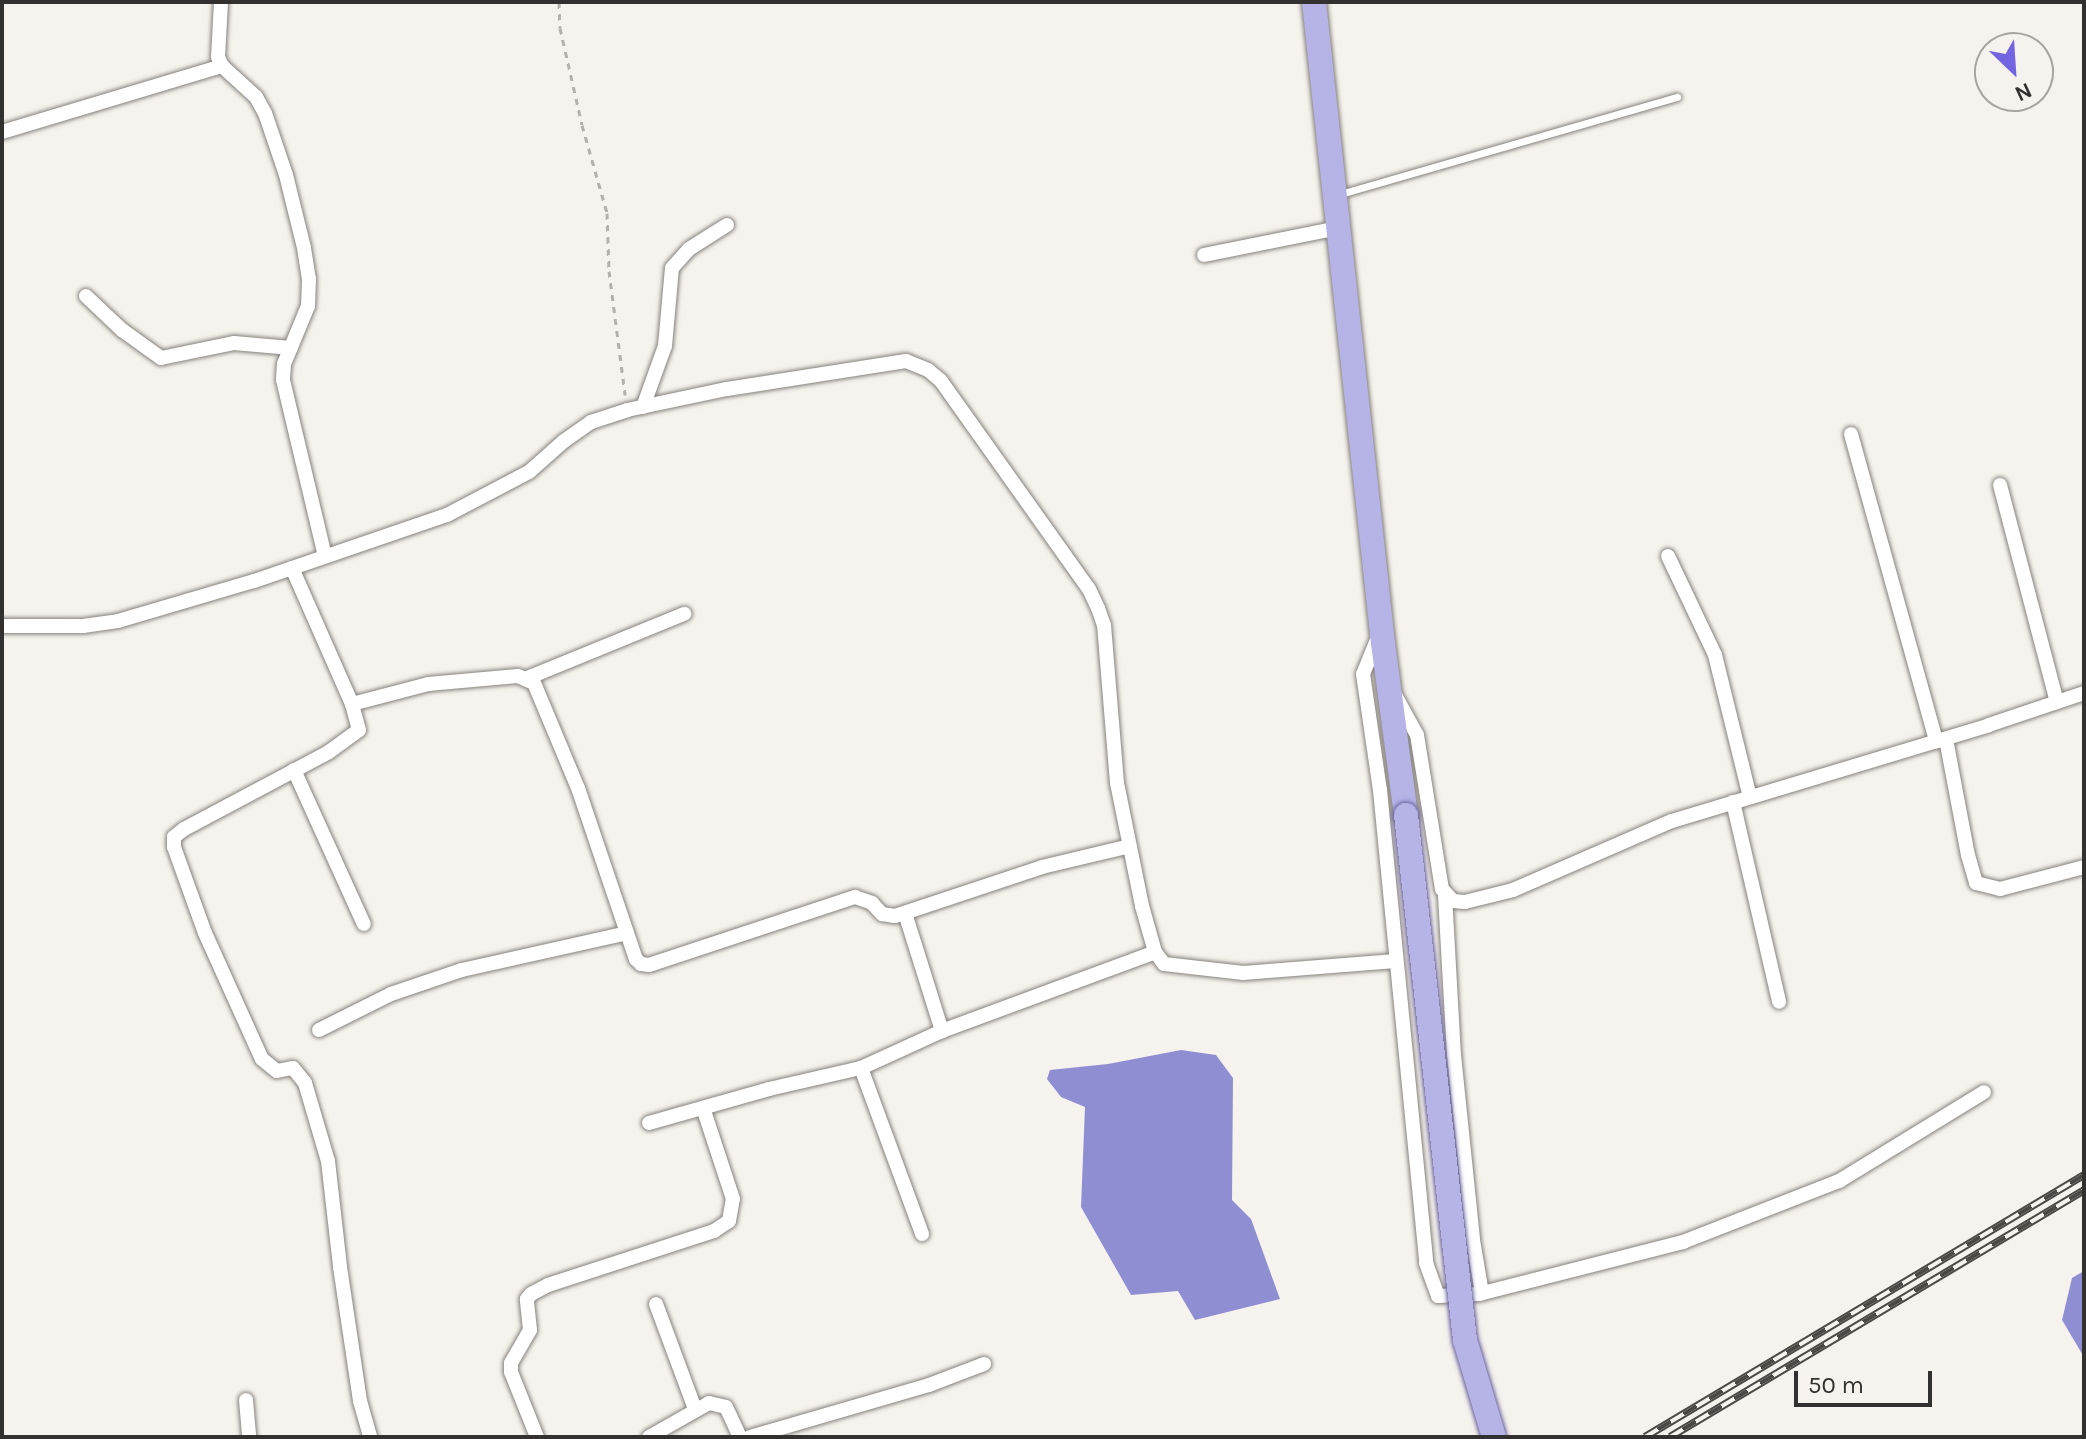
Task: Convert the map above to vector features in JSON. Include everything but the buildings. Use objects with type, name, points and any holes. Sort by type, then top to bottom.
[{"type":"main road","points":[[1314,2],[1381,630],[1406,815],[1465,1340],[1494,1437]]},
{"type":"street","points":[[221,2],[217,43],[222,66],[256,97],[265,113],[286,175],[309,279],[308,306],[291,348],[283,380],[325,556]]},
{"type":"street","points":[[2,132],[222,66]]},
{"type":"street","points":[[643,407],[665,346],[672,268],[689,249],[727,225]]},
{"type":"street","points":[[1204,255],[1338,228]]},
{"type":"street","points":[[86,296],[122,330],[161,358],[234,343],[291,348]]},
{"type":"street","points":[[2,626],[83,626],[118,621],[292,568],[447,515],[529,472],[591,422],[627,410],[884,362],[906,361],[928,370],[941,381],[1089,589],[1098,608],[1104,625],[1117,783],[1155,952],[1164,964],[1243,973],[1396,961]]},
{"type":"street","points":[[1851,434],[1941,740],[1976,883],[2000,889],[2084,867]]},
{"type":"street","points":[[2000,485],[2057,702]]},
{"type":"street","points":[[1668,556],[1715,655],[1750,797]]},
{"type":"street","points":[[292,568],[352,704],[359,730],[294,770],[184,829],[174,837],[174,847],[205,933],[262,1059],[277,1071],[293,1068],[305,1083],[328,1161],[360,1401],[370,1437]]},
{"type":"street","points":[[352,704],[428,684],[527,678],[684,614]]},
{"type":"street","points":[[1381,630],[1363,674],[1380,790],[1426,1263],[1434,1291],[1442,1298],[1482,1293],[1683,1242],[1839,1181],[1984,1092]]},
{"type":"street","points":[[527,678],[544,701],[636,959],[649,965],[855,897],[889,917],[1042,867],[1130,846]]},
{"type":"street","points":[[1388,683],[1417,735],[1445,895],[1454,1055],[1482,1293]]},
{"type":"street","points":[[1445,895],[1453,901],[1465,902],[1489,898],[1620,841],[1733,802],[1941,740],[2084,693]]},
{"type":"street","points":[[294,770],[364,924]]},
{"type":"street","points":[[1733,802],[1779,1002]]},
{"type":"street","points":[[905,913],[942,1031]]},
{"type":"street","points":[[319,1030],[391,994],[462,970],[627,933]]},
{"type":"street","points":[[649,1123],[861,1068],[942,1031],[1155,952]]},
{"type":"street","points":[[861,1068],[922,1234]]},
{"type":"street","points":[[537,1437],[511,1372],[511,1363],[530,1330],[527,1299],[531,1294],[548,1285],[714,1231],[729,1221],[733,1199],[703,1108]]},
{"type":"street","points":[[656,1304],[695,1409]]},
{"type":"street","points":[[750,1437],[929,1385],[984,1364]]},
{"type":"street","points":[[246,1400],[249,1437]]},
{"type":"street","points":[[649,1437],[709,1403],[726,1407],[740,1437]]},
{"type":"lane","points":[[1334,196],[1677,97]]},
{"type":"path","points":[[559,2],[560,28],[569,69],[593,171],[607,213],[609,271],[627,410]]},
{"type":"shaded area","points":[[1181,1050],[1216,1055],[1233,1078],[1232,1200],[1251,1219],[1280,1299],[1195,1320],[1178,1291],[1131,1295],[1081,1207],[1085,1107],[1061,1097],[1047,1079],[1050,1070],[1108,1064]]},
{"type":"shaded area","points":[[2084,1271],[2084,1357],[2062,1320],[2072,1278]]},
{"type":"railway","points":[[1645,1437],[2084,1175]]},
{"type":"railway","points":[[1670,1437],[2084,1190]]}]
